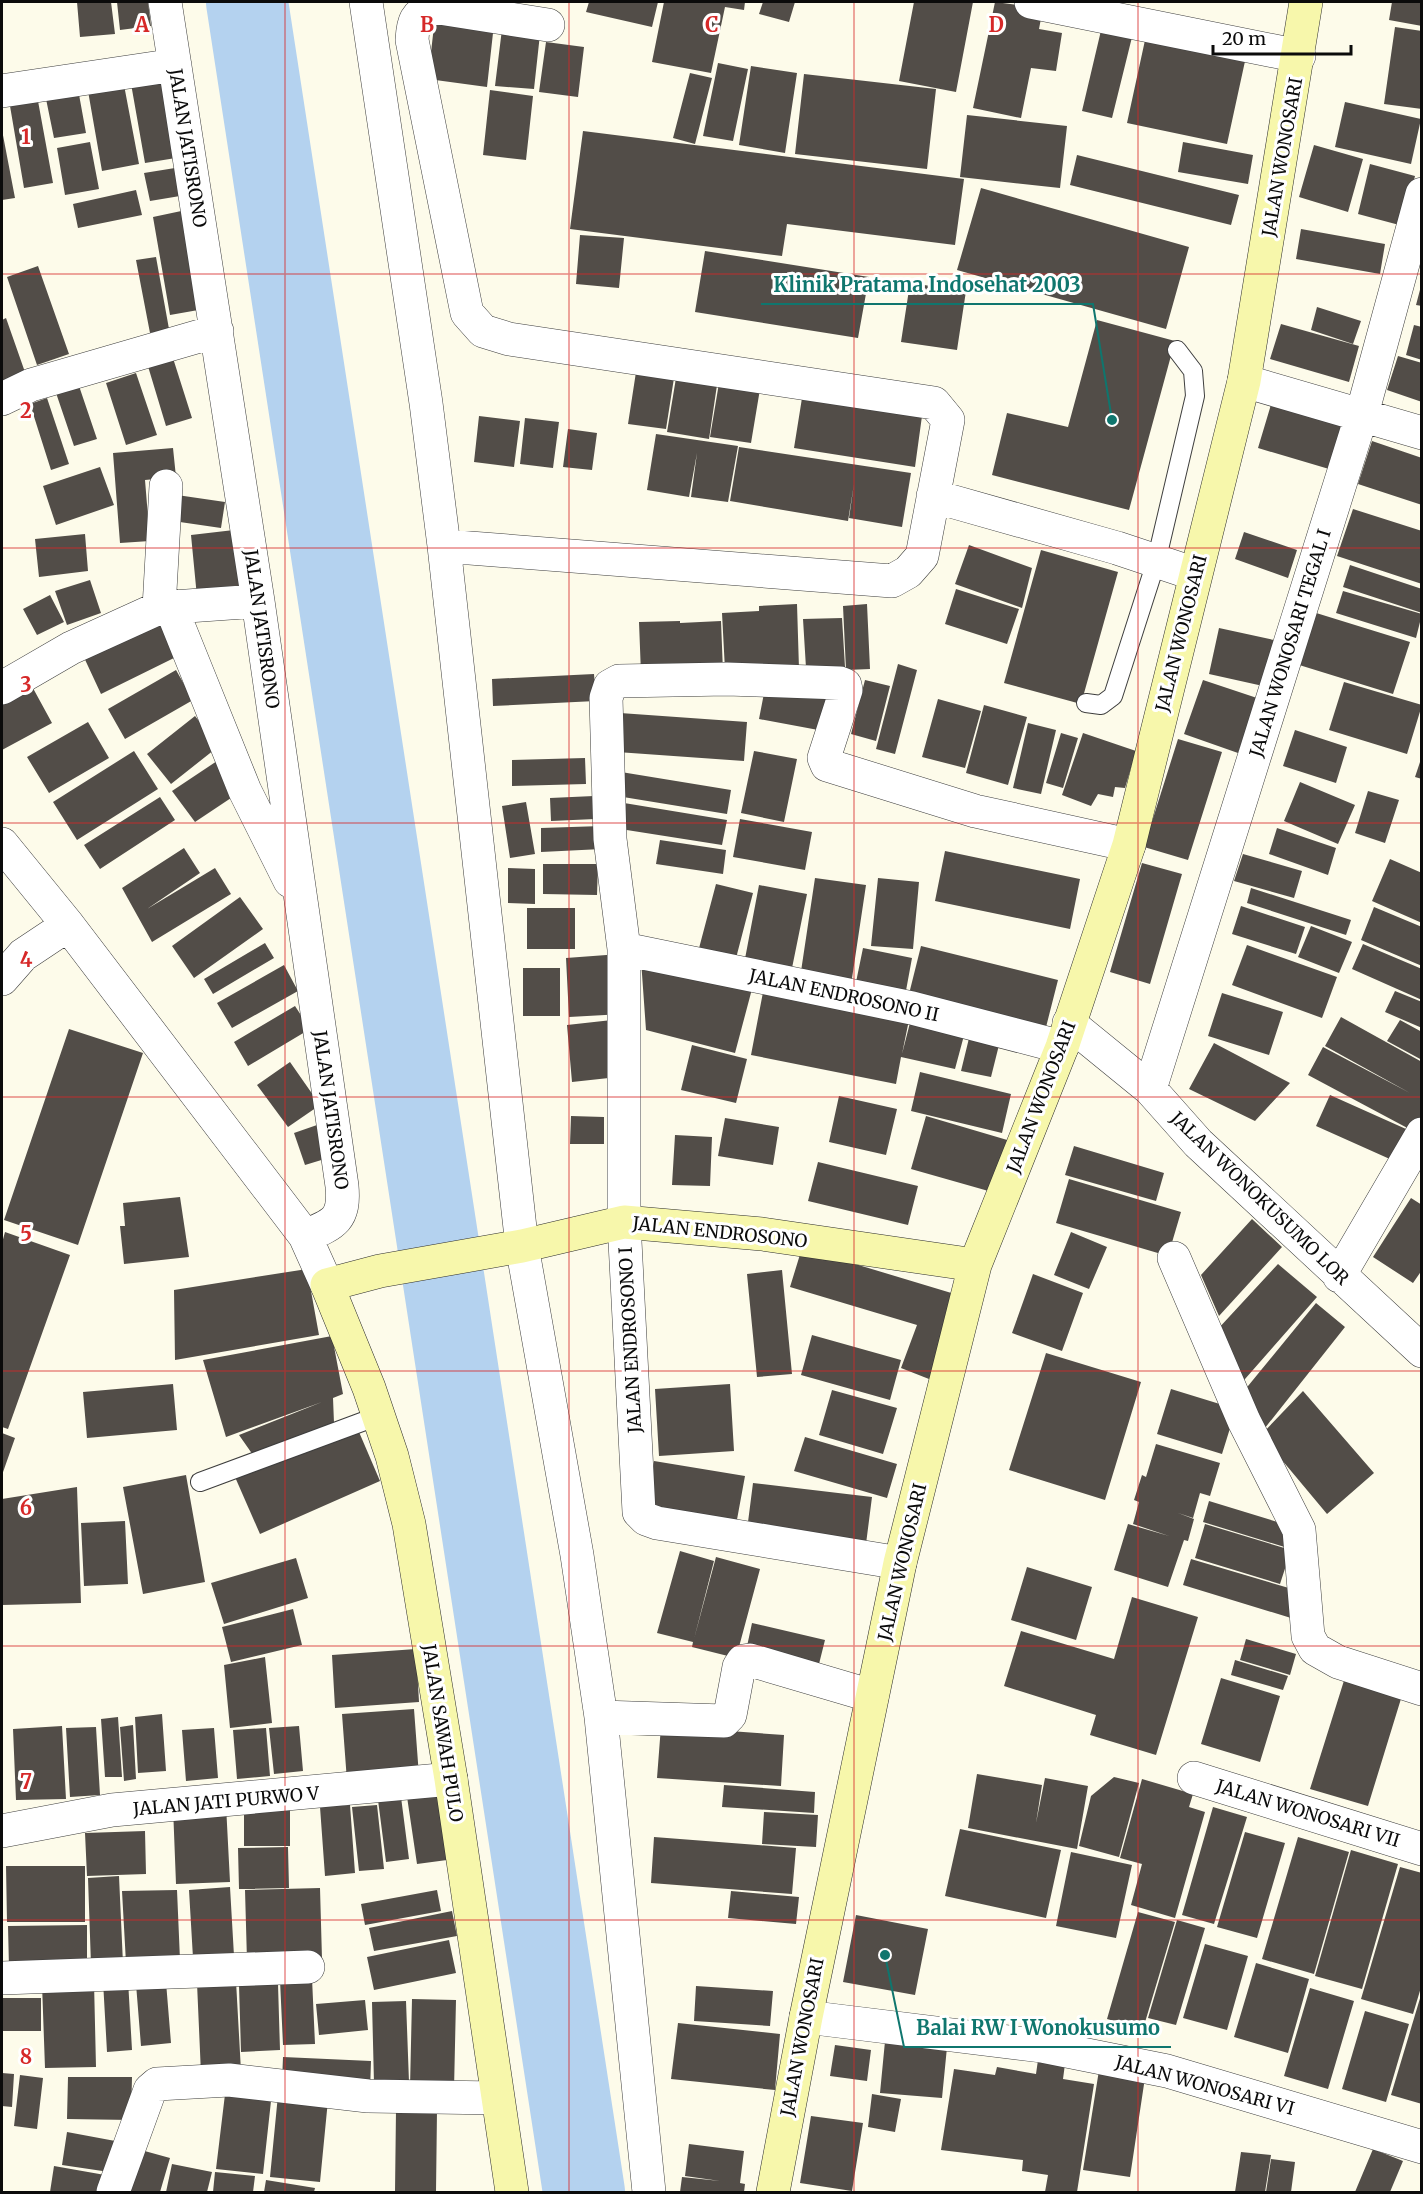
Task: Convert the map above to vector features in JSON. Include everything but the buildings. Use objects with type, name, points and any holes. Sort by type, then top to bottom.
[{"type":"main road","name":"JALAN WONOSARI","points":[[773,2193],[806,2017],[900,1563],[975,1265],[1066,1035],[1129,845],[1244,381],[1299,56],[1306,2]]},
{"type":"main road","name":"JALAN ENDROSONO","points":[[327,1285],[380,1270],[510,1247],[624,1222],[762,1234],[975,1265]]},
{"type":"main road","name":"JALAN SAWAH PULO","points":[[327,1285],[392,1456],[409,1524],[451,1779],[512,2193]]},
{"type":"street","name":"JALAN JATISRONO","points":[[165,2],[258,601],[343,1202],[339,1216],[330,1226],[305,1236]]},
{"type":"street","points":[[366,2],[426,403],[444,546],[510,1247],[577,1556],[601,1717],[649,2193]]},
{"type":"street","points":[[1030,2],[1299,56]]},
{"type":"street","points":[[444,546],[892,581],[908,572],[922,556],[948,420],[934,403],[509,339],[483,331],[467,313],[412,40],[413,23],[420,12],[433,8],[548,25]]},
{"type":"street","points":[[2,91],[175,65]]},
{"type":"street","name":"JALAN WONOSARI TEGAL I","points":[[1150,1089],[1362,414],[1422,194]]},
{"type":"street","points":[[2,399],[31,385],[217,331]]},
{"type":"street","points":[[1244,381],[1422,433]]},
{"type":"street","points":[[166,486],[165,606],[245,791],[303,907]]},
{"type":"street","points":[[933,496],[1117,548],[1196,574]]},
{"type":"street","points":[[2,688],[71,648],[165,606],[258,601]]},
{"type":"street","name":"JALAN ENDROSONO I","points":[[900,1563],[657,1523],[646,1520],[639,1512],[624,1222],[624,949],[610,838],[606,698],[610,686],[620,681],[727,679],[840,683],[845,685],[846,690],[824,758],[827,765],[975,811],[1129,845]]},
{"type":"street","points":[[2,844],[68,926],[305,1236],[327,1285]]},
{"type":"street","points":[[2,979],[23,955],[68,926]]},
{"type":"street","name":"JALAN ENDROSONO II","points":[[624,949],[912,1008],[1066,1035]]},
{"type":"street","name":"JALAN WONOKUSUMO LOR","points":[[1066,1035],[1150,1089],[1198,1143],[1422,1351]]},
{"type":"street","points":[[1339,1276],[1422,1134]]},
{"type":"street","points":[[1174,1258],[1244,1421],[1299,1530],[1308,1636],[1315,1649],[1338,1662],[1422,1689]]},
{"type":"street","points":[[601,1717],[724,1721],[730,1715],[739,1667],[743,1661],[750,1660],[872,1696]]},
{"type":"street","name":"JALAN WONOSARI VII","points":[[1194,1778],[1422,1849]]},
{"type":"street","name":"JALAN JATI PURWO V","points":[[2,1831],[112,1810],[451,1779]]},
{"type":"street","points":[[2,1978],[308,1967]]},
{"type":"street","name":"JALAN WONOSARI VI","points":[[806,2017],[1042,2046],[1155,2069],[1422,2147]]},
{"type":"street","points":[[113,2193],[150,2090],[156,2084],[229,2080],[368,2096],[497,2098]]},
{"type":"lane","points":[[1086,703],[1101,705],[1113,696],[1156,562],[1195,396],[1193,371],[1177,350]]},
{"type":"lane","points":[[200,1482],[378,1416]]},
{"type":"waterway","points":[[247,2],[584,2192]]},
{"type":"place","name":"Klinik Pratama Indosehat 2003","points":[[1112,420]]},
{"type":"place","name":"Balai RW I Wonokusumo","points":[[885,1955]]}]
